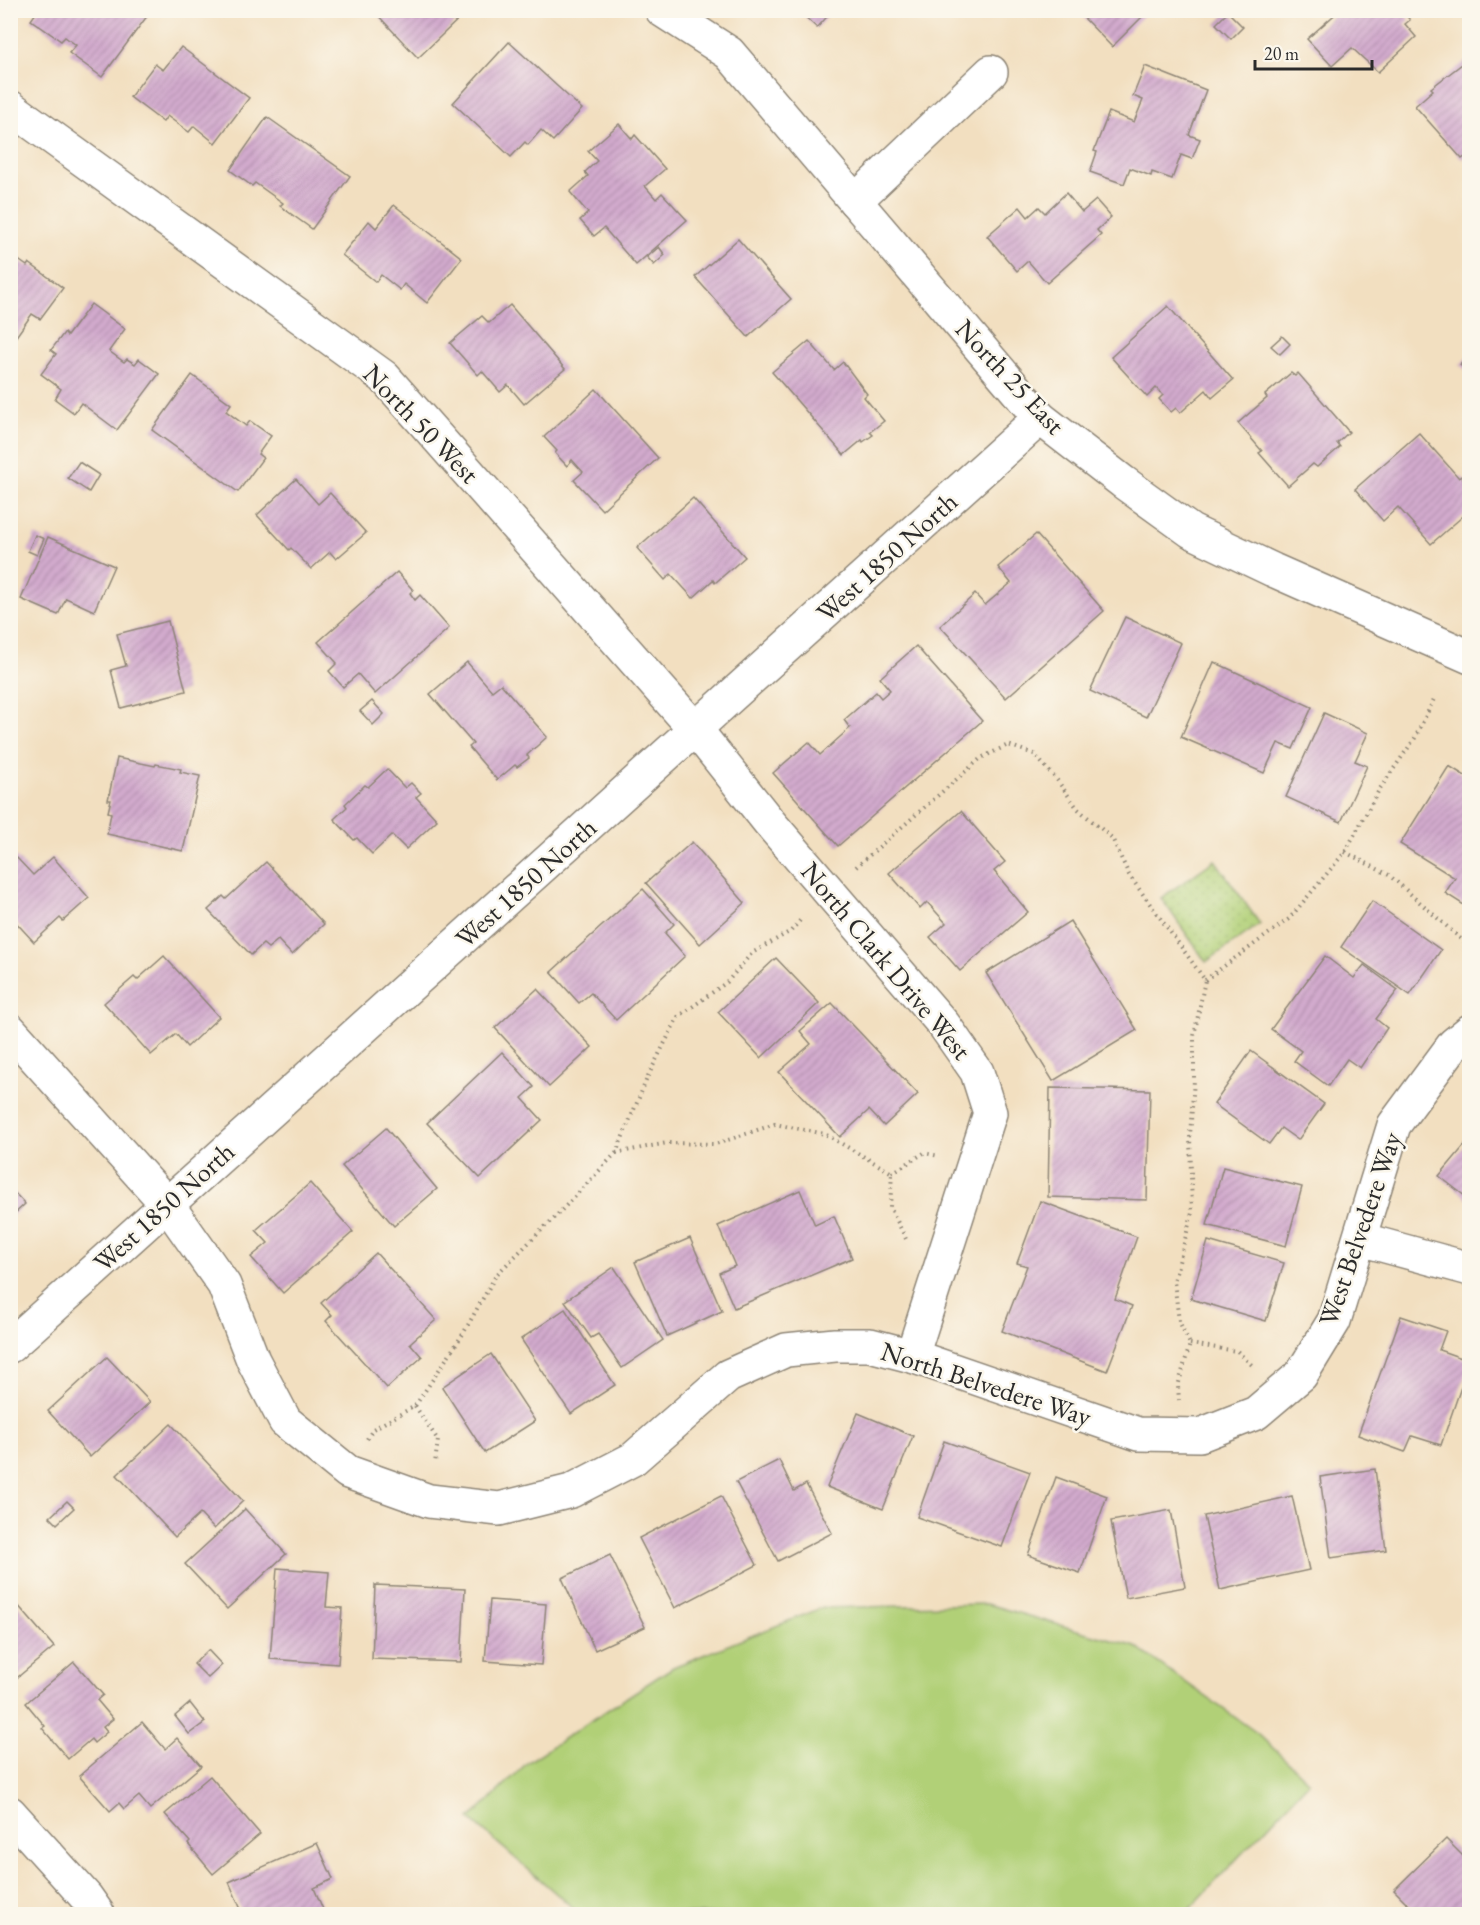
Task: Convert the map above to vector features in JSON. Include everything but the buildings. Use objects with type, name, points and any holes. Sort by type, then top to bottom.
[{"type":"street","name":"North 25 East","points":[[662,10],[729,53],[1040,418],[1191,531],[1470,657]]},
{"type":"street","points":[[855,201],[992,72]]},
{"type":"street","name":"North 50 West","points":[[10,107],[384,377],[696,730]]},
{"type":"street","name":"West 1850 North","points":[[10,1346],[1040,418]]},
{"type":"street","name":"North Clark Drive West","points":[[696,730],[769,822],[944,1025],[977,1072],[990,1113],[912,1356]]},
{"type":"street","name":"North Belvedere Way","points":[[10,1030],[167,1204],[224,1285],[253,1360],[285,1421],[348,1472],[429,1502],[499,1509],[571,1491],[633,1459],[728,1376],[786,1350],[835,1345],[870,1345],[912,1356],[1138,1434],[1200,1435],[1256,1413],[1301,1375]]},
{"type":"street","name":"West Belvedere Way","points":[[1301,1375],[1334,1321],[1394,1125],[1454,1044],[1470,1031]]},
{"type":"street","points":[[1360,1239],[1470,1269]]},
{"type":"street","points":[[10,1813],[86,1897],[98,1914]]},
{"type":"path","points":[[1179,1402],[1178,1386],[1190,1344],[1179,1321],[1174,1281],[1192,1213],[1190,1135],[1194,1036],[1205,980],[1289,919],[1345,852],[1378,790],[1415,738],[1435,697]]},
{"type":"path","points":[[852,870],[981,758],[1008,745],[1034,754],[1078,809],[1112,838],[1129,875],[1205,980]]},
{"type":"path","points":[[1345,852],[1389,875],[1470,947]]},
{"type":"path","points":[[367,1440],[373,1429],[415,1406],[463,1334],[496,1275],[616,1153],[648,1076],[678,1017],[727,982],[752,952],[791,931],[806,915]]},
{"type":"path","points":[[616,1153],[667,1143],[716,1144],[775,1124],[825,1134],[892,1173]]},
{"type":"path","points":[[892,1173],[924,1153],[948,1157]]},
{"type":"path","points":[[892,1173],[890,1207],[906,1239],[918,1244]]},
{"type":"path","points":[[1190,1344],[1237,1351],[1258,1371]]},
{"type":"path","points":[[415,1406],[438,1440],[435,1463]]},
{"type":"green space","points":[[1215,860],[1260,924],[1206,962],[1161,898]]},
{"type":"green space","points":[[987,1604],[1136,1647],[1257,1733],[1309,1782],[1185,1914],[580,1914],[470,1819],[528,1762],[673,1667],[821,1608]]}]
